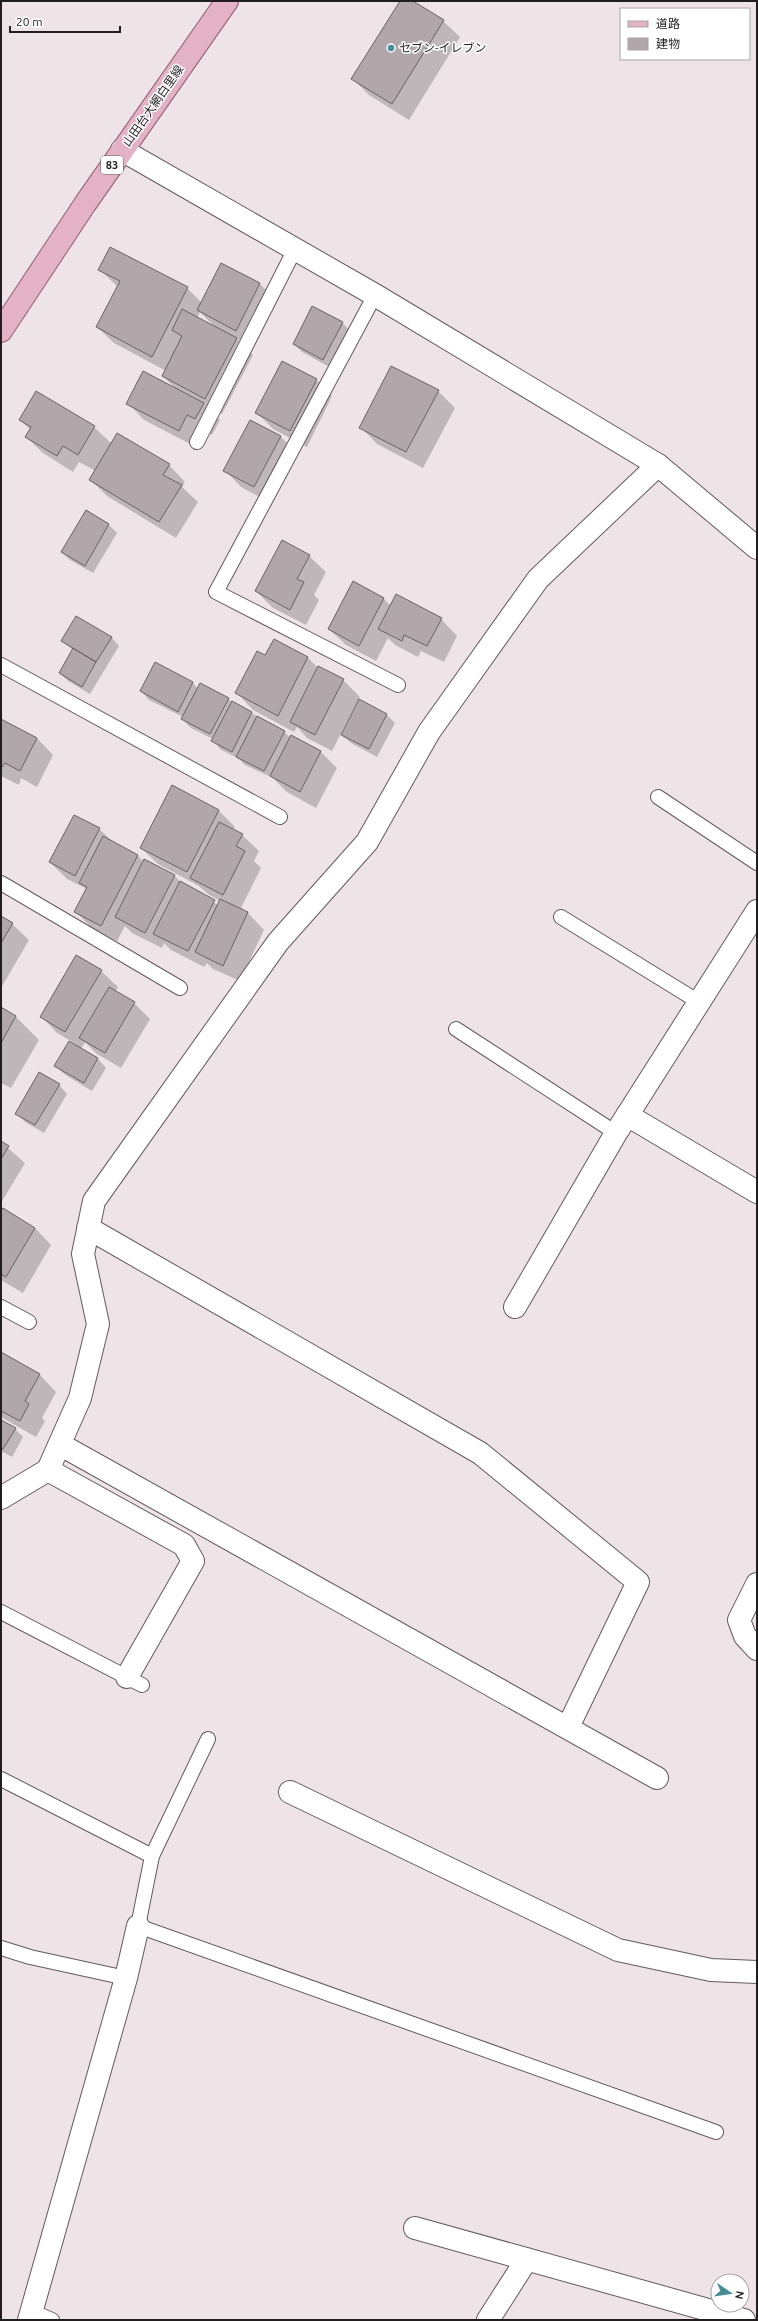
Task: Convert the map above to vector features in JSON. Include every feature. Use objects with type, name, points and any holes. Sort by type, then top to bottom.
[{"type":"main road","name":"山田台大網白里線","points":[[1,331],[122,150],[227,1]]},
{"type":"street","points":[[122,150],[375,295],[658,465],[757,548]]},
{"type":"street","points":[[1,1498],[48,1470],[61,1445],[80,1398],[98,1324],[83,1254],[94,1200],[278,942],[367,842],[429,732],[538,579],[658,465]]},
{"type":"street","points":[[515,1308],[622,1124],[757,911]]},
{"type":"street","points":[[622,1124],[757,1192]]},
{"type":"street","points":[[88,1228],[480,1454],[638,1582],[568,1727]]},
{"type":"street","points":[[61,1445],[657,1778]]},
{"type":"street","points":[[48,1470],[184,1545],[193,1561],[134,1681]]},
{"type":"street","points":[[757,1584],[739,1620],[744,1636],[757,1648]]},
{"type":"street","points":[[290,1792],[618,1950],[711,1970],[757,1972]]},
{"type":"street","points":[[30,2315],[126,1978],[138,1926]]},
{"type":"street","points":[[415,2228],[745,2320]]},
{"type":"street","points":[[488,2320],[526,2259]]},
{"type":"lane","points":[[197,442],[295,249]]},
{"type":"lane","points":[[375,295],[216,592],[398,685]]},
{"type":"lane","points":[[1,665],[280,817]]},
{"type":"lane","points":[[658,797],[757,863]]},
{"type":"lane","points":[[1,883],[180,988]]},
{"type":"lane","points":[[561,917],[699,1002]]},
{"type":"lane","points":[[456,1029],[622,1124]]},
{"type":"lane","points":[[1,1307],[29,1322]]},
{"type":"lane","points":[[1,1612],[134,1681]]},
{"type":"lane","points":[[208,1740],[152,1856],[138,1926],[716,2132]]},
{"type":"lane","points":[[1,1779],[152,1856]]},
{"type":"lane","points":[[1,1948],[30,1957],[126,1978]]},
{"type":"lane","points":[[30,2315],[52,2320]]},
{"type":"building","points":[[400,1],[413,1],[444,20],[392,104],[351,79]]},
{"type":"building","points":[[110,247],[188,287],[152,357],[96,327],[120,281],[98,270]]},
{"type":"building","points":[[221,263],[260,283],[236,331],[197,310]]},
{"type":"building","points":[[312,306],[343,322],[323,360],[293,344]]},
{"type":"building","points":[[182,309],[237,338],[205,399],[162,376],[182,336],[172,330]]},
{"type":"building","points":[[282,361],[317,379],[290,431],[255,413]]},
{"type":"building","points":[[391,366],[439,390],[406,452],[359,428]]},
{"type":"building","points":[[143,371],[204,403],[195,419],[187,415],[179,431],[126,404]]},
{"type":"building","points":[[36,391],[95,426],[78,455],[63,446],[57,456],[25,437],[31,427],[19,420]]},
{"type":"building","points":[[250,420],[281,436],[254,487],[223,471]]},
{"type":"building","points":[[117,433],[170,464],[163,475],[182,485],[159,522],[89,480]]},
{"type":"building","points":[[86,510],[109,524],[85,566],[61,552]]},
{"type":"building","points":[[282,540],[310,555],[297,579],[304,582],[290,610],[255,591]]},
{"type":"building","points":[[353,581],[384,598],[359,646],[328,629]]},
{"type":"building","points":[[396,594],[442,618],[427,646],[404,635],[402,641],[378,629]]},
{"type":"building","points":[[76,616],[112,637],[96,662],[61,641]]},
{"type":"building","points":[[274,639],[308,657],[278,716],[235,693],[257,651],[265,655]]},
{"type":"building","points":[[73,648],[96,662],[82,687],[59,673]]},
{"type":"building","points":[[155,662],[193,682],[178,712],[140,691]]},
{"type":"building","points":[[318,666],[344,679],[315,735],[290,722]]},
{"type":"building","points":[[200,683],[229,698],[210,734],[181,719]]},
{"type":"building","points":[[359,699],[387,714],[369,749],[341,735]]},
{"type":"building","points":[[232,701],[252,712],[232,752],[211,741]]},
{"type":"building","points":[[257,716],[285,731],[264,771],[236,757]]},
{"type":"building","points":[[1,719],[37,738],[20,771],[5,763],[1,768]]},
{"type":"building","points":[[291,735],[321,751],[300,792],[270,776]]},
{"type":"building","points":[[172,785],[219,810],[187,872],[140,848]]},
{"type":"building","points":[[74,815],[100,828],[75,876],[49,862]]},
{"type":"building","points":[[219,822],[243,834],[236,846],[245,851],[223,895],[190,878]]},
{"type":"building","points":[[103,836],[138,855],[101,926],[74,912],[87,887],[79,883]]},
{"type":"building","points":[[144,859],[175,875],[145,933],[115,917]]},
{"type":"building","points":[[180,881],[215,900],[188,951],[153,934]]},
{"type":"building","points":[[220,899],[248,912],[223,966],[195,952]]},
{"type":"building","points":[[1,916],[13,923],[1,943]]},
{"type":"building","points":[[76,955],[102,970],[65,1032],[40,1017]]},
{"type":"building","points":[[109,987],[135,1002],[105,1053],[79,1038]]},
{"type":"building","points":[[1,1007],[16,1016],[1,1043]]},
{"type":"building","points":[[69,1041],[98,1058],[84,1083],[54,1066]]},
{"type":"building","points":[[39,1072],[60,1084],[35,1125],[15,1114]]},
{"type":"building","points":[[1,1141],[9,1146],[1,1159]]},
{"type":"building","points":[[3,1208],[35,1228],[6,1277],[1,1274],[1,1211]]},
{"type":"building","points":[[1,1352],[40,1374],[25,1401],[29,1404],[20,1421],[1,1411]]},
{"type":"building","points":[[1,1420],[16,1428],[3,1449],[1,1448]]},
{"type":"place","name":"セブン-イレブン","points":[[391,48]]}]
